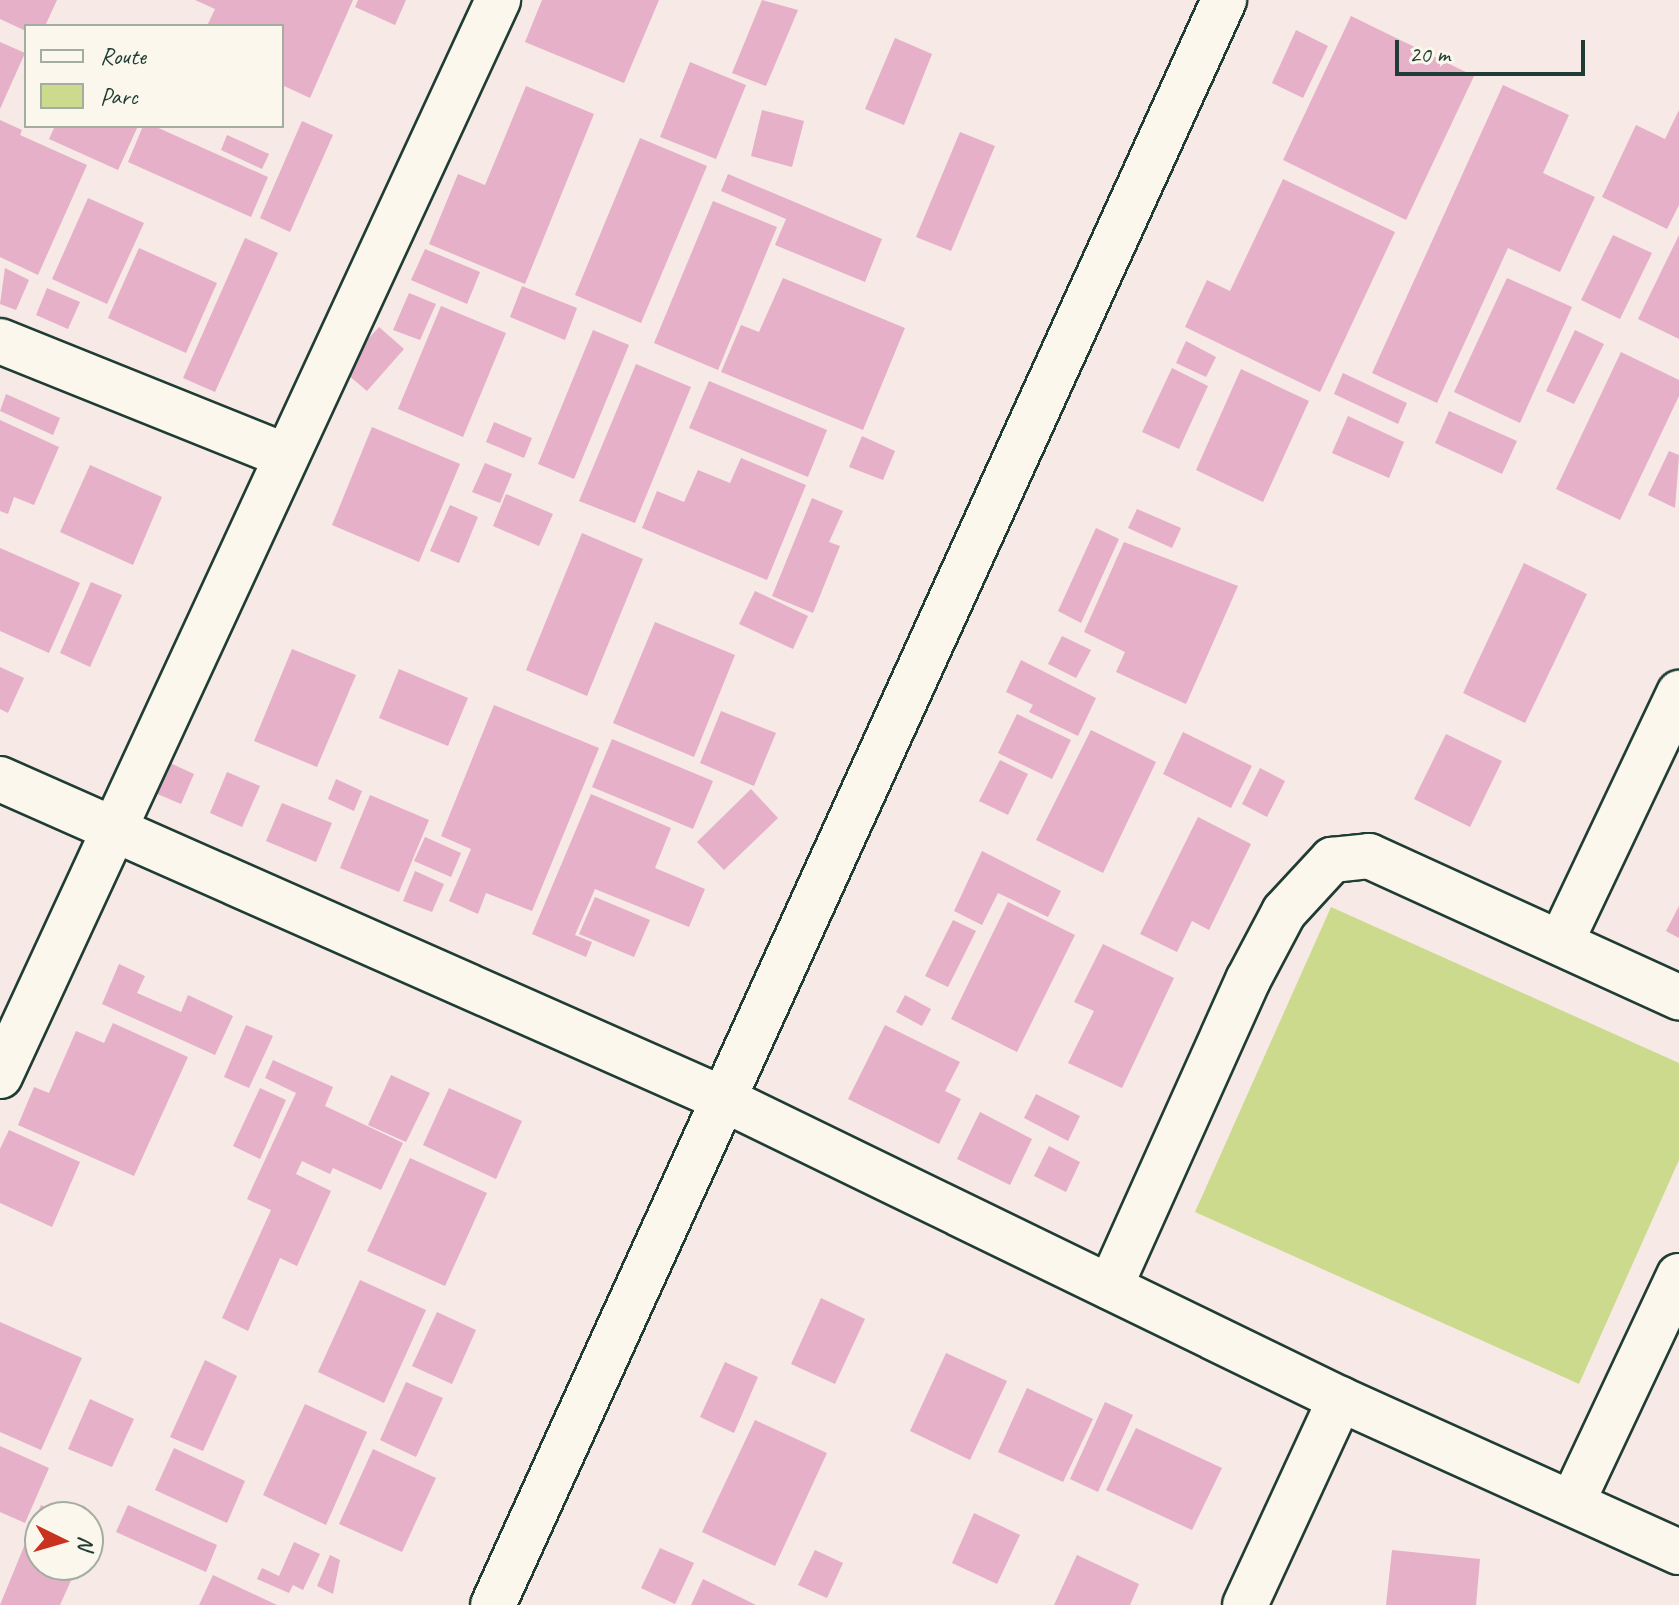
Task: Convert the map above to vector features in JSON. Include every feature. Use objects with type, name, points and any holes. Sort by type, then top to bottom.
[{"type":"street","points":[[0,1076],[498,0]]},
{"type":"street","points":[[493,1605],[1224,0]]},
{"type":"street","points":[[0,341],[286,456]]},
{"type":"street","points":[[1561,942],[1679,693]]},
{"type":"street","points":[[0,779],[723,1099],[1340,1399],[1679,1552]]},
{"type":"street","points":[[1110,1287],[1248,980],[1284,912],[1332,860],[1369,856],[1679,997]]},
{"type":"street","points":[[1572,1503],[1679,1276]]},
{"type":"street","points":[[1245,1605],[1340,1399]]},
{"type":"green space","points":[[1331,907],[1679,1063],[1679,1160],[1579,1384],[1195,1212]]},
{"type":"building","points":[[0,0],[57,0],[46,24],[24,24],[24,30],[0,19]]},
{"type":"building","points":[[195,0],[353,0],[310,98],[284,86],[284,24],[208,24],[215,9]]},
{"type":"building","points":[[358,0],[406,0],[395,25],[355,7]]},
{"type":"building","points":[[542,0],[659,0],[624,83],[525,42]]},
{"type":"building","points":[[762,0],[798,10],[766,86],[732,73]]},
{"type":"building","points":[[1351,16],[1474,76],[1406,220],[1283,160]]},
{"type":"building","points":[[1296,30],[1328,46],[1303,98],[1272,83]]},
{"type":"building","points":[[895,38],[932,54],[904,125],[865,109]]},
{"type":"building","points":[[0,42],[24,55],[0,109]]},
{"type":"building","points":[[690,62],[746,85],[716,159],[660,137]]},
{"type":"building","points":[[1503,85],[1569,115],[1543,173],[1595,197],[1560,272],[1508,248],[1437,403],[1372,373]]},
{"type":"building","points":[[526,86],[594,114],[525,284],[429,244],[458,174],[485,185]]},
{"type":"building","points":[[762,110],[804,121],[792,167],[751,156]]},
{"type":"building","points":[[1679,110],[1679,205],[1667,229],[1602,197],[1636,125],[1665,139]]},
{"type":"building","points":[[0,120],[22,130],[20,135],[87,165],[38,275],[0,257]]},
{"type":"building","points":[[302,121],[333,135],[290,232],[260,218]]},
{"type":"building","points":[[54,128],[137,128],[118,170],[49,139]]},
{"type":"building","points":[[142,128],[158,128],[268,177],[251,217],[128,162]]},
{"type":"building","points":[[960,132],[995,146],[951,251],[916,237]]},
{"type":"building","points":[[227,135],[269,154],[262,169],[221,150]]},
{"type":"building","points":[[640,138],[707,166],[641,323],[575,295]]},
{"type":"building","points":[[728,174],[882,239],[865,282],[775,245],[786,219],[721,191]]},
{"type":"building","points":[[1283,179],[1395,232],[1320,392],[1185,327],[1207,280],[1230,291]]},
{"type":"building","points":[[88,198],[144,223],[107,304],[52,279]]},
{"type":"building","points":[[713,201],[777,227],[718,370],[654,343]]},
{"type":"building","points":[[1613,235],[1652,253],[1620,319],[1581,300]]},
{"type":"building","points":[[1679,235],[1679,339],[1638,319]]},
{"type":"building","points":[[245,238],[278,253],[215,392],[183,378]]},
{"type":"building","points":[[139,248],[217,283],[186,353],[108,318]]},
{"type":"building","points":[[425,249],[480,272],[467,304],[411,280]]},
{"type":"building","points":[[5,268],[29,280],[16,310],[0,304]]},
{"type":"building","points":[[783,278],[905,328],[863,430],[721,372],[741,325],[759,332]]},
{"type":"building","points":[[1507,278],[1572,307],[1520,423],[1454,392]]},
{"type":"building","points":[[522,286],[577,308],[565,340],[510,317]]},
{"type":"building","points":[[47,288],[80,302],[68,329],[36,315]]},
{"type":"building","points":[[409,293],[436,304],[420,340],[393,330]]},
{"type":"building","points":[[441,306],[506,333],[463,437],[398,409]]},
{"type":"building","points":[[379,327],[404,349],[367,391],[341,369]]},
{"type":"building","points":[[593,330],[629,345],[574,479],[538,464]]},
{"type":"building","points":[[1575,330],[1604,344],[1574,404],[1546,391]]},
{"type":"building","points":[[1186,341],[1216,357],[1206,377],[1176,363]]},
{"type":"building","points":[[1621,352],[1679,380],[1679,396],[1620,520],[1556,489]]},
{"type":"building","points":[[636,364],[691,387],[635,523],[579,501]]},
{"type":"building","points":[[1172,368],[1208,386],[1179,449],[1142,432]]},
{"type":"building","points":[[1241,369],[1309,401],[1263,502],[1196,470]]},
{"type":"building","points":[[1343,373],[1407,403],[1398,424],[1334,394]]},
{"type":"building","points":[[709,381],[827,430],[808,477],[689,428]]},
{"type":"building","points":[[6,394],[60,418],[53,435],[0,411]]},
{"type":"building","points":[[1449,411],[1517,441],[1502,474],[1435,443]]},
{"type":"building","points":[[1348,416],[1404,442],[1389,478],[1332,453]]},
{"type":"building","points":[[0,420],[59,447],[34,505],[14,497],[8,514],[0,511]]},
{"type":"building","points":[[494,422],[532,438],[524,458],[486,442]]},
{"type":"building","points":[[372,427],[460,464],[419,562],[332,525]]},
{"type":"building","points":[[862,436],[895,451],[883,480],[849,467]]},
{"type":"building","points":[[1669,451],[1679,455],[1675,508],[1648,495]]},
{"type":"building","points":[[741,458],[806,485],[767,580],[642,528],[657,491],[684,502],[698,470],[730,483]]},
{"type":"building","points":[[485,463],[512,474],[500,503],[472,492]]},
{"type":"building","points":[[90,465],[162,497],[133,565],[60,532]]},
{"type":"building","points":[[506,494],[553,514],[539,546],[493,526]]},
{"type":"building","points":[[812,498],[843,511],[829,542],[840,546],[813,613],[772,596]]},
{"type":"building","points":[[450,505],[478,517],[459,563],[430,551]]},
{"type":"building","points":[[1137,509],[1181,528],[1172,548],[1128,528]]},
{"type":"building","points":[[1096,528],[1119,539],[1081,623],[1058,611]]},
{"type":"building","points":[[582,533],[643,559],[587,696],[526,670]]},
{"type":"building","points":[[1124,542],[1238,586],[1186,704],[1116,672],[1125,652],[1084,632]]},
{"type":"building","points":[[0,548],[80,583],[49,653],[0,631]]},
{"type":"building","points":[[1524,563],[1587,594],[1525,723],[1463,693]]},
{"type":"building","points":[[91,582],[122,595],[90,667],[60,653]]},
{"type":"building","points":[[755,591],[808,616],[793,649],[739,624]]},
{"type":"building","points":[[655,622],[735,655],[694,757],[613,723]]},
{"type":"building","points":[[1062,636],[1091,650],[1076,678],[1048,664]]},
{"type":"building","points":[[292,649],[356,675],[317,767],[254,741]]},
{"type":"building","points":[[1021,660],[1096,698],[1078,736],[1029,712],[1033,705],[1006,692]]},
{"type":"building","points":[[0,667],[24,678],[8,713],[0,709]]},
{"type":"building","points":[[399,669],[468,698],[448,746],[379,718]]},
{"type":"building","points":[[494,705],[599,748],[532,911],[486,893],[478,914],[449,901],[471,849],[441,836]]},
{"type":"building","points":[[721,711],[776,733],[754,786],[700,763]]},
{"type":"building","points":[[1017,714],[1071,740],[1052,779],[998,753]]},
{"type":"building","points":[[1091,730],[1156,762],[1103,873],[1036,840]]},
{"type":"building","points":[[1183,732],[1252,766],[1231,808],[1163,774]]},
{"type":"building","points":[[1446,734],[1502,761],[1470,827],[1414,799]]},
{"type":"building","points":[[612,739],[713,781],[693,829],[592,787]]},
{"type":"building","points":[[1000,760],[1028,774],[1008,815],[979,801]]},
{"type":"building","points":[[168,762],[194,774],[181,804],[155,793]]},
{"type":"building","points":[[1260,768],[1285,781],[1267,817],[1242,804]]},
{"type":"building","points":[[227,772],[260,786],[242,827],[210,813]]},
{"type":"building","points":[[336,779],[362,791],[354,811],[328,799]]},
{"type":"building","points":[[751,789],[778,818],[724,870],[697,842]]},
{"type":"building","points":[[591,794],[671,828],[655,868],[705,889],[689,927],[595,889],[575,935],[592,942],[586,957],[532,934]]},
{"type":"building","points":[[370,795],[429,820],[399,892],[340,868]]},
{"type":"building","points":[[282,803],[332,823],[316,862],[266,841]]},
{"type":"building","points":[[1198,817],[1251,844],[1209,930],[1192,921],[1177,952],[1140,934]]},
{"type":"building","points":[[425,837],[461,853],[451,877],[414,861]]},
{"type":"building","points":[[982,851],[1061,891],[1048,917],[998,893],[982,925],[954,911]]},
{"type":"building","points":[[415,871],[444,884],[432,912],[403,901]]},
{"type":"building","points":[[595,897],[650,920],[634,957],[579,934]]},
{"type":"building","points":[[1008,902],[1075,935],[1017,1052],[951,1019]]},
{"type":"building","points":[[1679,906],[1679,938],[1666,931]]},
{"type":"building","points":[[953,920],[976,931],[948,987],[925,976]]},
{"type":"building","points":[[1103,944],[1174,978],[1122,1088],[1068,1063],[1094,1011],[1074,1002]]},
{"type":"building","points":[[119,964],[145,976],[137,993],[181,1012],[188,995],[233,1016],[215,1055],[102,1004]]},
{"type":"building","points":[[905,995],[931,1009],[922,1026],[896,1012]]},
{"type":"building","points":[[113,1023],[188,1057],[134,1176],[18,1125],[34,1087],[49,1093],[76,1031],[104,1043]]},
{"type":"building","points":[[246,1025],[273,1036],[249,1088],[224,1077]]},
{"type":"building","points":[[885,1025],[960,1062],[945,1091],[961,1099],[939,1144],[848,1099]]},
{"type":"building","points":[[273,1060],[333,1087],[325,1106],[403,1143],[381,1190],[333,1168],[330,1174],[302,1161],[296,1174],[331,1191],[297,1266],[280,1258],[248,1331],[222,1318],[271,1210],[247,1199],[296,1093],[265,1078]]},
{"type":"building","points":[[391,1075],[430,1093],[406,1142],[368,1125]]},
{"type":"building","points":[[260,1088],[286,1100],[260,1159],[233,1146]]},
{"type":"building","points":[[449,1088],[522,1121],[496,1179],[423,1145]]},
{"type":"building","points":[[1036,1094],[1080,1116],[1068,1141],[1024,1118]]},
{"type":"building","points":[[980,1112],[1032,1139],[1010,1185],[957,1159]]},
{"type":"building","points":[[9,1130],[80,1162],[52,1227],[0,1203],[0,1149]]},
{"type":"building","points":[[1049,1146],[1080,1162],[1066,1192],[1034,1176]]},
{"type":"building","points":[[410,1158],[487,1193],[445,1286],[367,1251]]},
{"type":"building","points":[[360,1280],[426,1310],[384,1403],[318,1372]]},
{"type":"building","points":[[821,1298],[865,1319],[835,1384],[791,1364]]},
{"type":"building","points":[[437,1312],[476,1330],[452,1384],[412,1366]]},
{"type":"building","points":[[0,1322],[82,1358],[41,1450],[0,1432]]},
{"type":"building","points":[[946,1353],[1007,1381],[970,1460],[910,1431]]},
{"type":"building","points":[[205,1360],[237,1376],[203,1451],[170,1437]]},
{"type":"building","points":[[725,1362],[758,1377],[734,1433],[700,1417]]},
{"type":"building","points":[[406,1382],[443,1398],[416,1457],[380,1440]]},
{"type":"building","points":[[1027,1388],[1093,1419],[1063,1482],[998,1452]]},
{"type":"building","points":[[90,1399],[134,1419],[112,1467],[68,1449]]},
{"type":"building","points":[[1105,1402],[1133,1415],[1098,1492],[1070,1479]]},
{"type":"building","points":[[305,1404],[367,1432],[326,1525],[263,1495]]},
{"type":"building","points":[[755,1420],[827,1453],[775,1566],[702,1532]]},
{"type":"building","points":[[1136,1428],[1222,1468],[1192,1530],[1106,1490]]},
{"type":"building","points":[[0,1446],[49,1468],[35,1501],[24,1501],[24,1523],[0,1512]]},
{"type":"building","points":[[174,1448],[245,1481],[227,1523],[155,1490]]},
{"type":"building","points":[[373,1449],[436,1478],[402,1552],[339,1524]]},
{"type":"building","points":[[128,1505],[217,1545],[206,1572],[116,1532]]},
{"type":"building","points":[[974,1513],[1020,1535],[997,1584],[952,1563]]},
{"type":"building","points":[[294,1542],[320,1554],[303,1590],[293,1585],[289,1593],[257,1579],[262,1568],[279,1576]]},
{"type":"building","points":[[24,1546],[24,1581],[71,1581],[60,1605],[0,1605]]},
{"type":"building","points":[[660,1548],[694,1563],[675,1604],[641,1588]]},
{"type":"building","points":[[815,1550],[843,1563],[827,1598],[798,1585]]},
{"type":"building","points":[[1392,1550],[1480,1559],[1476,1605],[1386,1605]]},
{"type":"building","points":[[330,1555],[340,1560],[333,1594],[317,1586]]},
{"type":"building","points":[[1077,1555],[1139,1584],[1130,1605],[1054,1605]]},
{"type":"building","points":[[213,1575],[277,1605],[199,1605]]},
{"type":"building","points":[[703,1579],[756,1605],[691,1605]]}]
